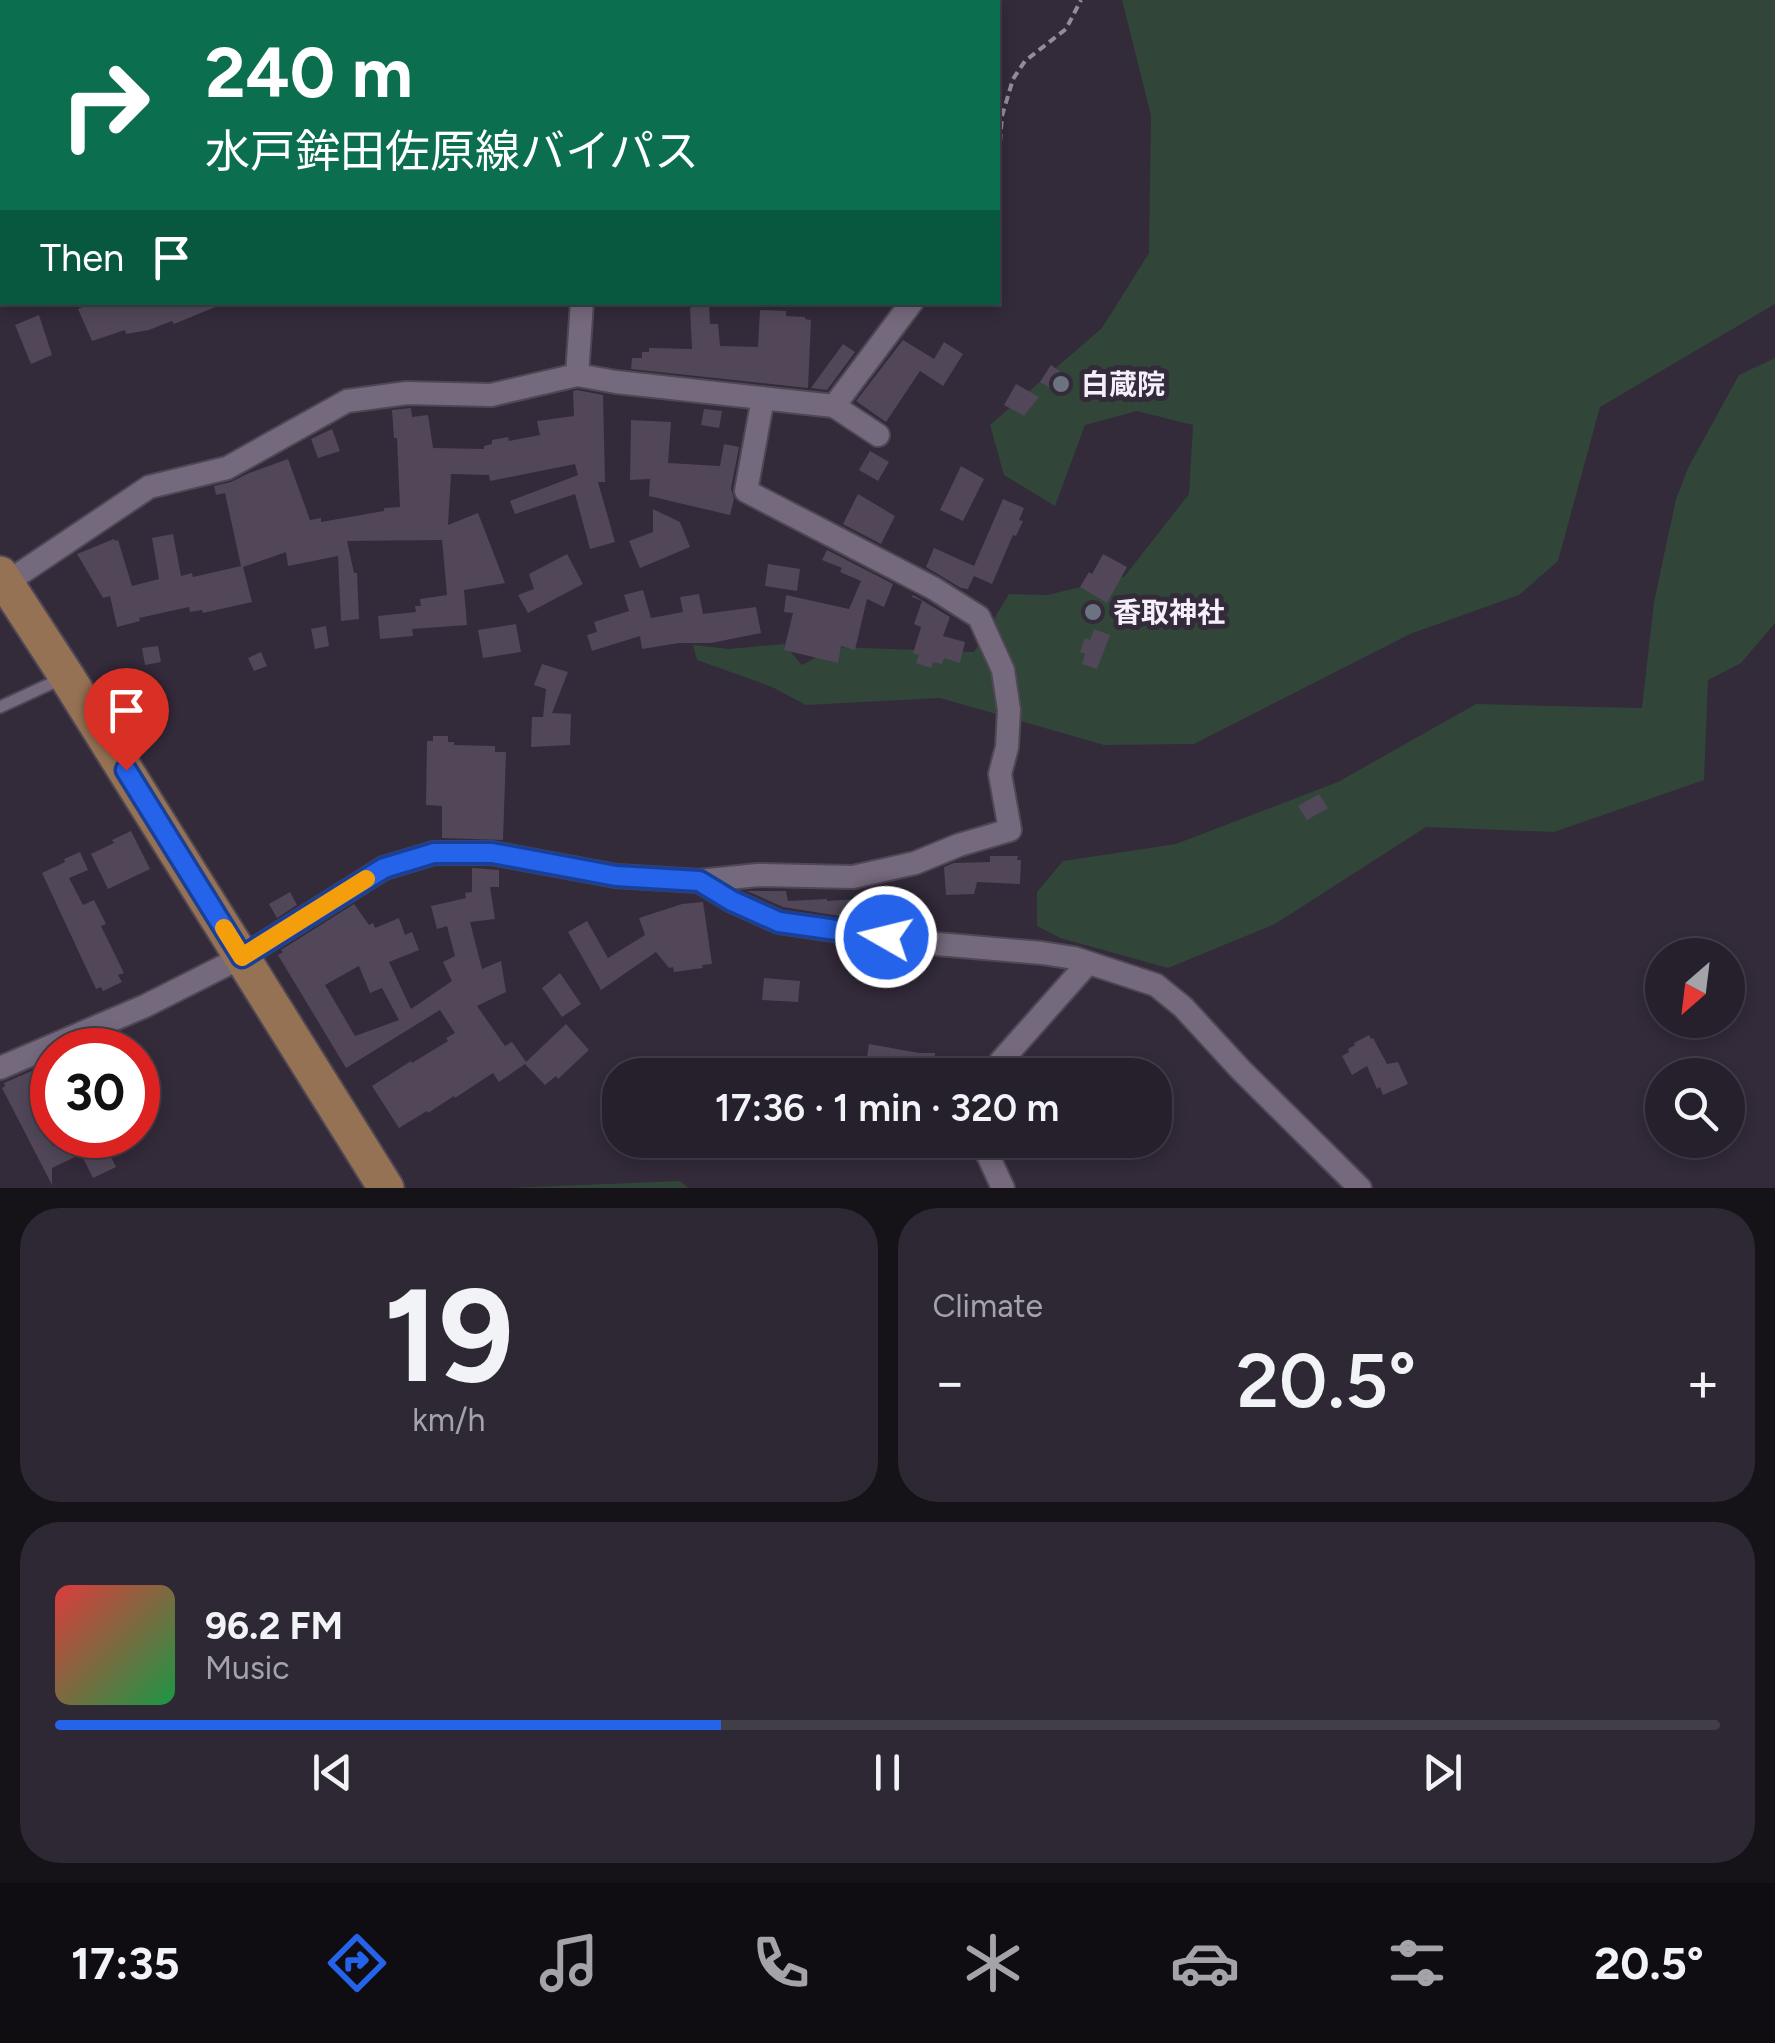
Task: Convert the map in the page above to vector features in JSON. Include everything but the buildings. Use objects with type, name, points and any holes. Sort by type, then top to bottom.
[{"type":"main road","points":[[3,578],[386,1188]]},
{"type":"street","points":[[577,375],[582,305]]},
{"type":"street","points":[[834,406],[910,305]]},
{"type":"street","points":[[3,578],[149,487],[227,468],[347,401],[407,393],[491,395],[577,375],[834,406],[878,435]]},
{"type":"street","points":[[0,1068],[145,1006],[242,957],[384,868],[434,853],[492,853],[616,876],[699,881],[758,875],[853,877],[915,863],[1010,830],[1000,774],[1010,710],[1003,670],[978,617],[933,588],[746,491],[763,398]]},
{"type":"street","points":[[699,881],[779,922],[914,942],[1042,952],[1142,979],[1168,994],[1360,1188]]},
{"type":"street","points":[[1004,1058],[1088,963]]},
{"type":"street","points":[[989,1158],[1003,1188]]},
{"type":"lane","points":[[0,708],[67,676]]},
{"type":"path","points":[[1000,142],[1002,116],[1013,79],[1025,61],[1066,28],[1081,0]]},
{"type":"green space","points":[[1122,0],[1775,0],[1775,304],[1600,407],[1558,561],[1519,595],[1410,634],[1194,744],[1104,745],[940,698],[806,705],[772,687],[697,660],[693,645],[729,649],[784,644],[802,665],[836,647],[974,652],[1009,594],[1047,595],[1124,577],[1189,494],[1193,425],[1137,411],[1085,425],[1055,506],[1004,475],[990,425],[1102,328],[1149,253],[1151,115]]},
{"type":"green space","points":[[1775,358],[1775,623],[1741,663],[1708,680],[1704,780],[1554,832],[1426,827],[1275,924],[1168,968],[1060,938],[1037,926],[1037,892],[1063,861],[1176,844],[1338,782],[1476,704],[1642,708],[1654,602],[1676,499],[1688,468],[1739,375]]},
{"type":"green space","points":[[680,1181],[688,1188],[509,1188]]},
{"type":"slow traffic","points":[[224,928],[242,957],[366,879]]},
{"type":"place","name":"白蔵院","points":[[1061,384]]},
{"type":"place","name":"香取神社","points":[[1093,612]]},
{"type":"route","points":[[126,770],[242,957],[384,868],[434,853],[492,853],[616,876],[699,881],[779,922],[886,937]]}]
